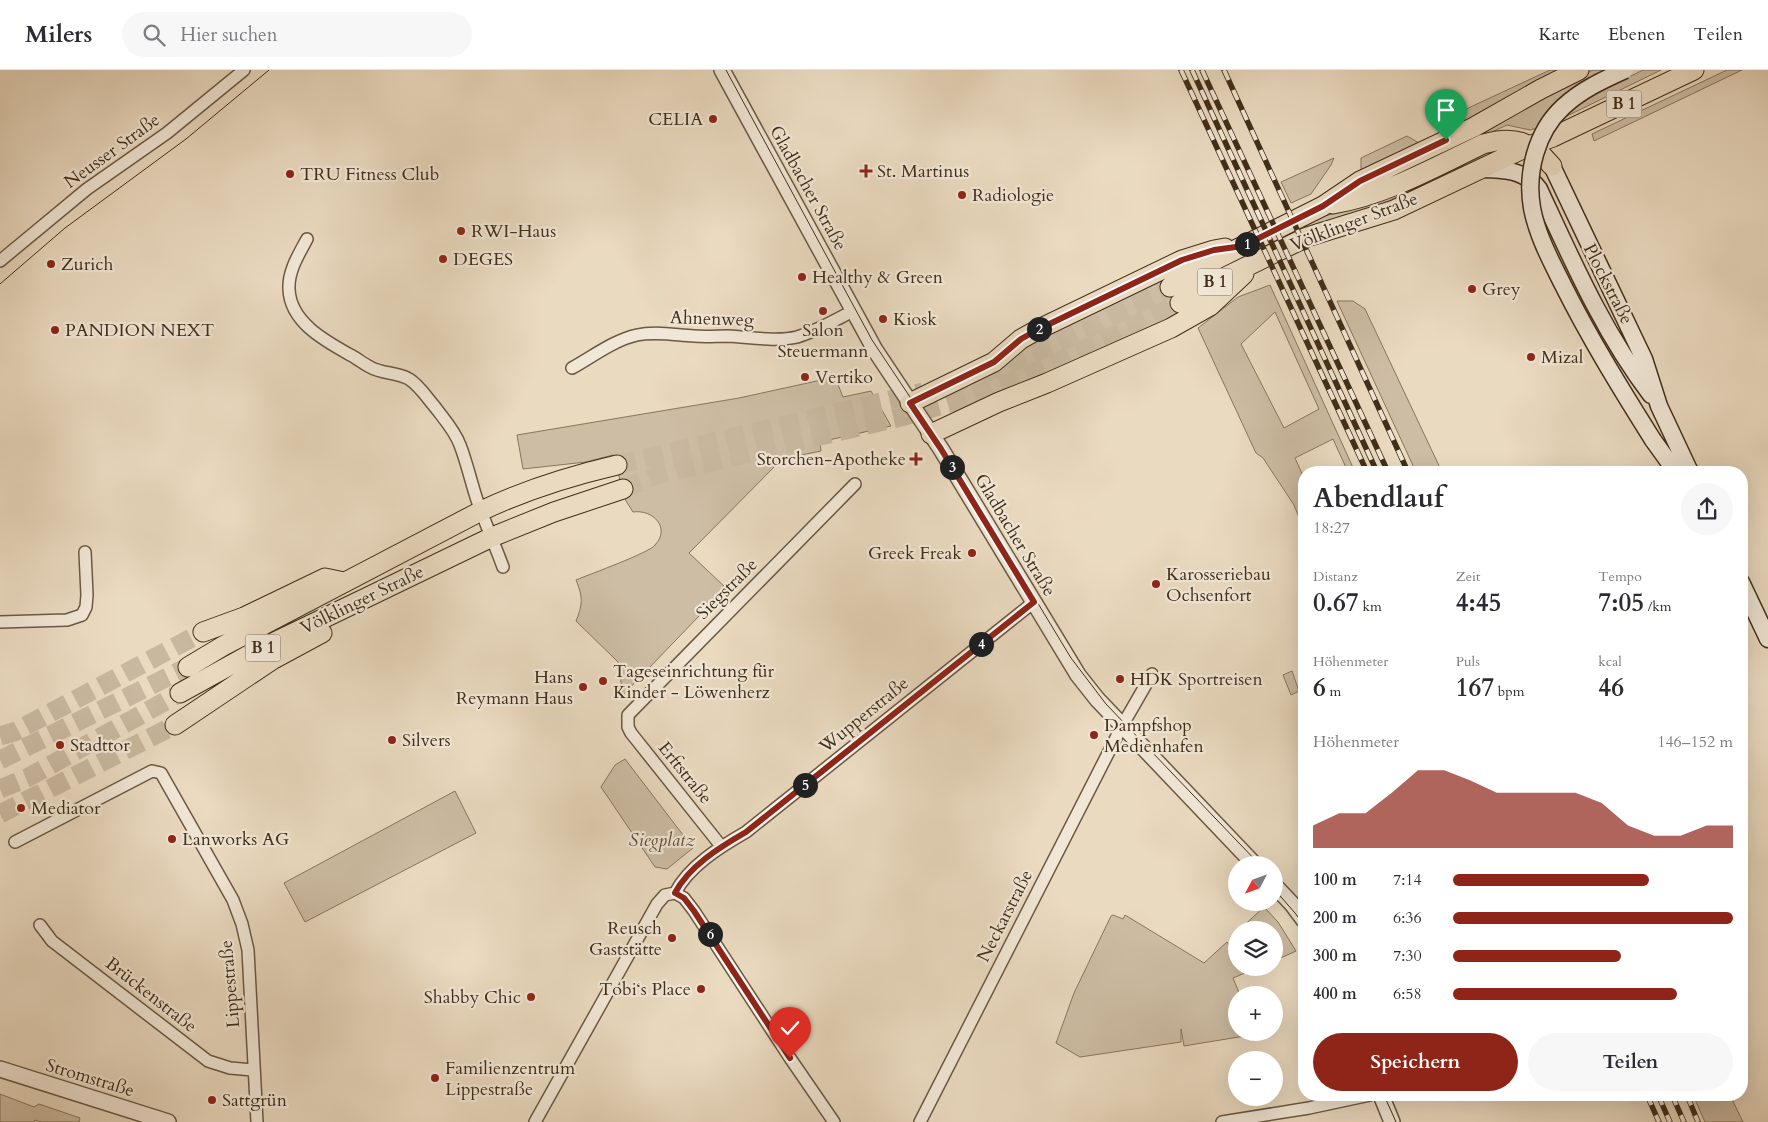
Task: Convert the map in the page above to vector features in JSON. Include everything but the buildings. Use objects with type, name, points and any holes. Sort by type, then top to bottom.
[{"type":"main road","name":"Völklinger Straße","points":[[1579,70],[1474,127],[1360,181],[1323,206],[1243,246],[1175,295],[1209,286],[1307,238],[1394,210],[1694,70]]},
{"type":"main road","points":[[1625,70],[1578,94],[1562,107],[1551,122],[1535,154],[1531,172],[1532,209],[1539,232],[1553,265],[1580,318],[1610,372],[1672,466]]},
{"type":"main road","points":[[1552,166],[1551,149],[1553,137]]},
{"type":"main road","name":"B 1","points":[[1323,206],[1381,192],[1483,144],[1500,139],[1514,140],[1529,146],[1541,154],[1552,166]]},
{"type":"main road","name":"Plockstraße","points":[[1552,166],[1644,359],[1659,406],[1687,466]]},
{"type":"main road","name":"Plockstraße","points":[[1481,169],[1502,169],[1528,177],[1539,189],[1583,284],[1609,332],[1634,373],[1659,406]]},
{"type":"main road","points":[[910,403],[994,362],[1021,339],[1037,330],[1182,260],[1214,250],[1243,246]]},
{"type":"main road","points":[[931,434],[963,418],[1171,328],[1210,306],[1239,280],[1252,264]]},
{"type":"main road","name":"Völklinger Straße","points":[[188,667],[223,646],[344,582],[510,497],[553,482],[617,465]]},
{"type":"main road","name":"Völklinger Straße","points":[[180,693],[256,651],[492,537],[554,512],[623,489]]},
{"type":"main road","points":[[204,632],[244,616],[324,578],[344,582]]},
{"type":"main road","points":[[1748,597],[1768,639]]},
{"type":"main road","points":[[175,725],[272,660],[330,629],[348,608]]},
{"type":"street","name":"Neusser Straße","points":[[0,261],[88,189],[167,132],[244,70]]},
{"type":"street","name":"Gladbacher Straße","points":[[722,70],[852,311],[884,366],[931,434],[1078,675],[1122,726],[1246,856]]},
{"type":"street","points":[[307,239],[290,276],[289,289],[292,305],[300,319],[338,349],[370,368],[384,373],[399,374],[418,387],[450,427],[460,444],[481,511],[503,567]]},
{"type":"street","name":"Ahnenweg","points":[[572,368],[626,338],[636,335],[648,333],[699,337],[726,336],[776,339],[795,337],[809,333],[852,311]]},
{"type":"street","name":"Siegstraße","points":[[627,720],[630,711],[855,484]]},
{"type":"street","points":[[0,622],[67,620],[82,614],[87,601],[85,552]]},
{"type":"street","name":"Wupperstraße","points":[[535,1122],[657,904],[665,895],[675,893],[682,880],[721,846],[746,832],[1034,602]]},
{"type":"street","points":[[1122,726],[1152,674]]},
{"type":"street","name":"Erftstraße","points":[[627,720],[631,733],[721,846]]},
{"type":"street","name":"Neckarstraße","points":[[920,1122],[1122,726]]},
{"type":"street","name":"Lippestraße","points":[[15,842],[152,771],[161,773],[233,900],[242,924],[248,950],[257,1122]]},
{"type":"street","points":[[675,893],[684,898],[694,911],[834,1122]]},
{"type":"street","points":[[1283,894],[1298,912]]},
{"type":"street","name":"Brückenstraße","points":[[40,925],[52,941],[208,1061],[230,1068],[253,1070]]},
{"type":"street","name":"Stromstraße","points":[[0,1069],[168,1122]]},
{"type":"street","points":[[1222,1122],[1342,1101]]},
{"type":"street","points":[[1383,1101],[1392,1122]]},
{"type":"green space","points":[[1550,70],[1563,70],[1460,125],[1449,117]]},
{"type":"green space","points":[[1593,70],[1627,70],[1631,76],[1643,70],[1661,70],[1541,127],[1530,130],[1507,125],[1364,190],[1558,87]]},
{"type":"green space","points":[[1727,70],[1742,70],[1594,141],[1592,134]]},
{"type":"green space","points":[[1407,136],[1419,143],[1361,171],[1361,158]]},
{"type":"green space","points":[[1478,156],[1479,159],[1475,162],[1373,208],[1305,229],[1303,226],[1325,216],[1365,205]]},
{"type":"green space","points":[[1334,158],[1311,194],[1291,203],[1281,182]]},
{"type":"green space","points":[[1165,277],[1185,311],[958,413],[944,395],[1029,340]]},
{"type":"green space","points":[[1270,285],[1352,466],[1345,466],[1333,439],[1295,458],[1299,466],[1298,515],[1294,505],[1263,458],[1256,453],[1198,328],[1238,297]],"holes":[[[1275,312],[1319,409],[1284,428],[1241,344]]]},
{"type":"green space","points":[[1337,301],[1353,301],[1365,309],[1439,466],[1413,466]]},
{"type":"green space","points":[[835,377],[843,397],[871,391],[891,426],[820,442],[821,451],[782,459],[689,553],[726,588],[623,695],[618,662],[576,621],[581,600],[576,580],[650,549],[659,539],[660,526],[653,517],[640,512],[633,512],[626,501],[613,455],[586,462],[523,469],[517,435],[739,398]]},
{"type":"green space","points":[[1292,671],[1298,692],[1291,695],[1283,675]]},
{"type":"green space","name":"Siegplatz","points":[[625,759],[693,848],[667,869],[655,867],[601,787],[615,765]]},
{"type":"green space","points":[[455,791],[476,833],[305,922],[284,883]]},
{"type":"green space","points":[[1260,911],[1268,911],[1277,921],[1249,921]]},
{"type":"green space","points":[[1125,915],[1204,963],[1227,942],[1228,976],[1238,976],[1233,978],[1236,986],[1228,986],[1228,1039],[1184,1046],[1181,1029],[1181,1042],[1080,1057],[1056,1043],[1074,993],[1111,916],[1123,919]]},
{"type":"green space","points":[[1283,930],[1296,951],[1283,957]]},
{"type":"green space","points":[[0,1094],[34,1107],[39,1104],[80,1118],[79,1122],[41,1122],[35,1120],[34,1122],[0,1122]]},
{"type":"green space","points":[[1696,1101],[1733,1101],[1743,1122],[1705,1122]]},
{"type":"tunnel","points":[[981,374],[1101,323],[1170,287]]},
{"type":"tunnel","points":[[623,489],[660,474],[905,416],[967,398],[1056,363],[1180,303]]},
{"type":"tunnel","points":[[617,465],[923,392]]},
{"type":"tunnel","points":[[0,736],[14,732],[203,632]]},
{"type":"tunnel","points":[[0,760],[188,667]]},
{"type":"tunnel","points":[[0,789],[27,778],[180,693]]},
{"type":"tunnel","points":[[0,814],[175,725]]},
{"type":"tram line","points":[[0,284],[65,228],[186,139],[269,70]]},
{"type":"tram line","points":[[726,70],[872,340],[944,448],[1071,658],[1106,704],[1251,856]]},
{"type":"tram line","points":[[966,498],[1013,575]]},
{"type":"tram line","points":[[1283,899],[1298,917]]},
{"type":"tram line","points":[[1387,1101],[1396,1122]]},
{"type":"railway","points":[[1181,70],[1364,466]]},
{"type":"railway","points":[[1192,70],[1374,466]]},
{"type":"railway","points":[[1202,70],[1385,466]]},
{"type":"railway","points":[[1224,70],[1405,466]]},
{"type":"railway","points":[[1650,1101],[1659,1122]]},
{"type":"railway","points":[[1661,1101],[1670,1122]]},
{"type":"railway","points":[[1675,1101],[1684,1122]]},
{"type":"railway","points":[[1689,1101],[1698,1122]]},
{"type":"place","name":"CELIA","points":[[713,119]]},
{"type":"place","name":"St. Martinus","points":[[866,171]]},
{"type":"place","name":"TRU Fitness Club","points":[[290,174]]},
{"type":"place","name":"Radiologie","points":[[962,195]]},
{"type":"place","name":"RWI-Haus","points":[[461,231]]},
{"type":"place","name":"DEGES","points":[[443,259]]},
{"type":"place","name":"Zurich","points":[[51,264]]},
{"type":"place","name":"Healthy & Green","points":[[802,277]]},
{"type":"place","name":"Grey","points":[[1472,289]]},
{"type":"place","name":"Salon Steuermann","points":[[823,311]]},
{"type":"place","name":"Kiosk","points":[[883,319]]},
{"type":"place","name":"PANDION NEXT","points":[[55,330]]},
{"type":"place","name":"Mizal","points":[[1531,357]]},
{"type":"place","name":"Vertiko","points":[[805,377]]},
{"type":"place","name":"Storchen-Apotheke","points":[[916,459]]},
{"type":"place","name":"Greek Freak","points":[[972,553]]},
{"type":"place","name":"Karosseriebau Ochsenfort","points":[[1156,584]]},
{"type":"place","name":"HDK Sportreisen","points":[[1120,679]]},
{"type":"place","name":"Tageseinrichtung für Kinder - Löwenherz","points":[[603,681]]},
{"type":"place","name":"Hans Reymann Haus","points":[[583,687]]},
{"type":"place","name":"Dampfshop Medienhafen","points":[[1094,735]]},
{"type":"place","name":"Silvers","points":[[392,740]]},
{"type":"place","name":"Stadttor","points":[[60,745]]},
{"type":"place","name":"Mediator","points":[[21,808]]},
{"type":"place","name":"Lanworks AG","points":[[172,839]]},
{"type":"place","name":"Reusch Gaststätte","points":[[672,938]]},
{"type":"place","name":"Tobi‘s Place","points":[[701,989]]},
{"type":"place","name":"Shabby Chic","points":[[531,997]]},
{"type":"place","name":"Familienzentrum Lippestraße","points":[[435,1078]]},
{"type":"place","name":"Sattgrün","points":[[212,1100]]},
{"type":"route","points":[[790,1058],[694,911],[684,898],[675,893],[682,880],[721,846],[746,832],[1034,602],[941,449],[910,403],[994,362],[1021,339],[1037,330],[1182,260],[1214,250],[1243,246],[1323,206],[1360,181],[1446,140]]}]
